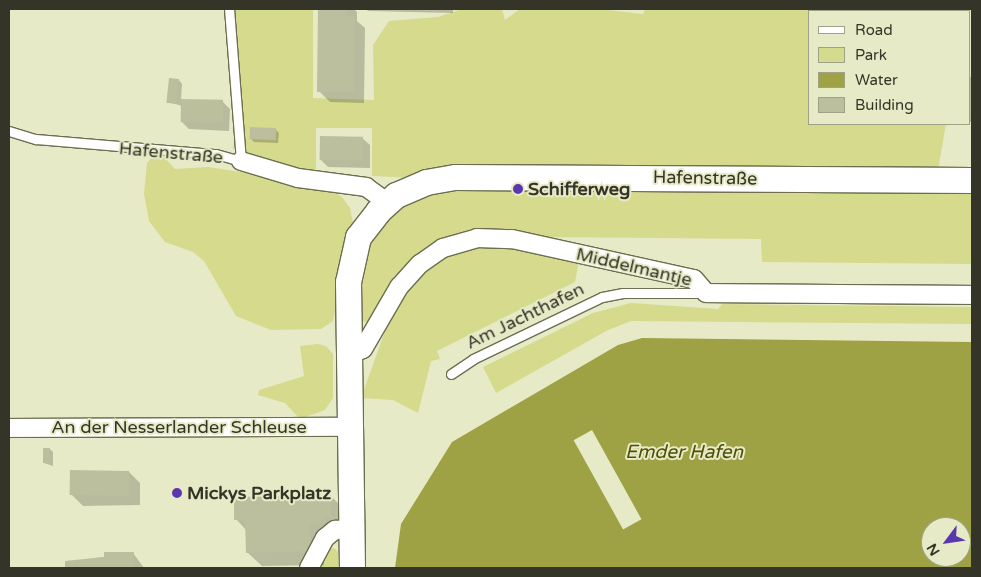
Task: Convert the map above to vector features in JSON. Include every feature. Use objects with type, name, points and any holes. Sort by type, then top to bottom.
[{"type":"street","name":"Hafenstraße","points":[[241,161],[298,178],[366,187],[386,202],[416,185],[437,179],[496,176],[972,180]]},
{"type":"street","points":[[352,568],[347,356],[348,282],[354,246],[386,202]]},
{"type":"street","name":"Middelmantje","points":[[347,356],[364,350],[399,287],[420,264],[443,248],[477,238],[512,239],[694,279],[706,293],[972,295]]},
{"type":"street","name":"An der Nesserlander Schleuse","points":[[9,428],[348,427]]},
{"type":"street","points":[[309,568],[325,538],[340,528],[351,529]]},
{"type":"lane","points":[[229,9],[241,161]]},
{"type":"lane","name":"Hafenstraße","points":[[9,131],[36,139],[216,154],[241,161]]},
{"type":"lane","name":"Am Jachthafen","points":[[452,374],[473,359],[602,297],[623,293],[706,293]]},
{"type":"green space","points":[[229,9],[313,9],[313,98],[374,100],[373,45],[389,21],[438,17],[462,9],[502,9],[505,20],[520,9],[598,9],[643,14],[645,9],[965,9],[808,10],[808,125],[946,125],[935,188],[972,189],[972,264],[762,262],[761,239],[546,237],[542,253],[579,261],[575,282],[437,351],[440,359],[431,361],[418,413],[393,400],[361,398],[388,323],[381,319],[365,322],[358,318],[354,245],[435,179],[372,176],[372,128],[316,128],[316,173],[233,149],[237,119]]},
{"type":"green space","points":[[153,156],[164,157],[175,169],[208,167],[241,172],[334,192],[342,197],[350,208],[353,223],[333,321],[321,329],[271,330],[236,316],[204,261],[193,252],[165,242],[149,221],[144,194],[147,163]]},
{"type":"green space","points":[[631,303],[718,309],[722,304],[972,307],[972,324],[631,321],[608,330],[496,393],[483,367],[593,313]]},
{"type":"green space","points":[[318,344],[326,346],[333,354],[333,398],[325,410],[300,419],[285,403],[258,395],[259,390],[304,376],[300,346]]},
{"type":"green space","points":[[334,548],[338,552],[339,568],[318,568],[328,549]]},
{"type":"water","name":"Emder Hafen","points":[[642,338],[972,342],[972,568],[395,568],[401,524],[452,442],[618,345]]},
{"type":"pier","points":[[592,430],[641,519],[623,529],[574,440]]},
{"type":"building","points":[[318,9],[347,9],[346,15],[354,16],[354,92],[317,92]]},
{"type":"building","points":[[971,77],[972,77],[971,117]]},
{"type":"building","points":[[169,78],[179,79],[176,104],[166,103]]},
{"type":"building","points":[[181,99],[223,100],[223,123],[181,122]]},
{"type":"building","points":[[250,127],[276,128],[276,140],[250,139]]},
{"type":"building","points":[[320,136],[363,137],[363,161],[320,160]]},
{"type":"building","points":[[43,448],[50,448],[50,463],[43,463]]},
{"type":"building","points":[[70,470],[129,471],[129,496],[70,495]]},
{"type":"building","points":[[331,495],[332,518],[325,518],[325,523],[310,524],[310,551],[246,553],[245,519],[234,520],[234,497]]},
{"type":"building","points":[[104,552],[134,552],[134,568],[65,568],[65,561],[104,557]]},
{"type":"place","name":"Schifferweg","points":[[518,189]]},
{"type":"place","name":"Mickys Parkplatz","points":[[177,493]]}]
